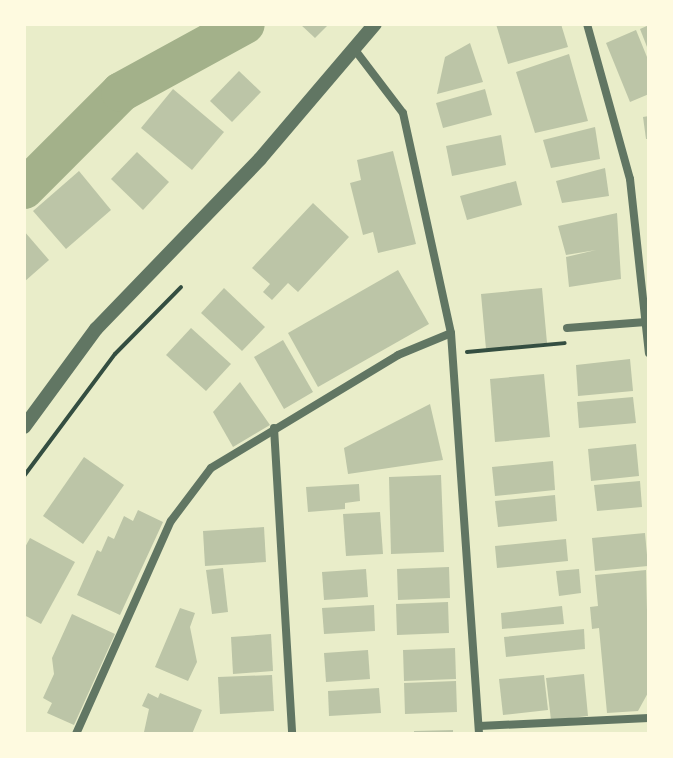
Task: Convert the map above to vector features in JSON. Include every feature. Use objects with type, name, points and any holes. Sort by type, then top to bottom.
[{"type":"street","points":[[24,427],[96,329],[260,159],[375,24]]},
{"type":"street","points":[[587,24],[630,179],[649,353]]},
{"type":"street","points":[[355,50],[403,113],[451,333],[479,730],[649,718]]},
{"type":"street","points":[[567,328],[646,322]]},
{"type":"street","points":[[76,734],[171,521],[211,468],[398,355],[451,333]]},
{"type":"street","points":[[274,428],[292,734]]},
{"type":"path","points":[[24,476],[115,354],[181,287]]},
{"type":"path","points":[[452,353],[569,343],[567,328]]},
{"type":"building","points":[[300,24],[329,24],[315,38]]},
{"type":"building","points":[[496,24],[561,24],[568,47],[508,64]]},
{"type":"building","points":[[649,25],[649,52],[640,29]]},
{"type":"building","points":[[636,30],[649,62],[649,94],[630,102],[606,43]]},
{"type":"building","points":[[470,43],[483,82],[437,94],[445,57]]},
{"type":"building","points":[[569,54],[588,121],[535,133],[516,72]]},
{"type":"building","points":[[239,71],[261,92],[232,122],[210,101]]},
{"type":"building","points":[[173,89],[224,132],[192,170],[141,128]]},
{"type":"building","points":[[485,89],[492,115],[443,128],[436,103]]},
{"type":"building","points":[[649,116],[649,139],[646,139],[643,117]]},
{"type":"building","points":[[595,127],[600,159],[551,168],[543,140]]},
{"type":"building","points":[[501,135],[506,165],[452,176],[446,146]]},
{"type":"building","points":[[393,151],[416,244],[378,253],[373,232],[363,235],[350,183],[361,180],[357,160]]},
{"type":"building","points":[[137,152],[169,182],[143,210],[111,179]]},
{"type":"building","points":[[605,168],[609,196],[562,203],[556,181]]},
{"type":"building","points":[[79,171],[111,210],[66,249],[33,211]]},
{"type":"building","points":[[516,181],[522,205],[467,220],[460,196]]},
{"type":"building","points":[[313,203],[349,237],[298,292],[288,283],[272,300],[263,292],[270,284],[252,268]]},
{"type":"building","points":[[617,213],[621,279],[569,287],[566,257],[596,250],[566,255],[558,226]]},
{"type":"building","points":[[24,231],[49,260],[24,282]]},
{"type":"building","points":[[398,270],[429,324],[318,387],[288,333]]},
{"type":"building","points":[[224,288],[265,327],[242,351],[201,313]]},
{"type":"building","points":[[542,288],[547,343],[486,349],[481,294]]},
{"type":"building","points":[[191,328],[231,364],[206,391],[166,355]]},
{"type":"building","points":[[283,340],[313,392],[284,409],[254,357]]},
{"type":"building","points":[[630,359],[633,391],[578,396],[576,365]]},
{"type":"building","points":[[544,374],[550,437],[495,442],[490,379]]},
{"type":"building","points":[[240,382],[270,425],[233,447],[213,412]]},
{"type":"building","points":[[633,397],[636,423],[579,428],[577,402]]},
{"type":"building","points":[[430,404],[443,460],[348,474],[344,448]]},
{"type":"building","points":[[636,444],[639,476],[591,481],[588,449]]},
{"type":"building","points":[[84,457],[124,485],[83,544],[43,516]]},
{"type":"building","points":[[553,461],[555,490],[495,496],[492,467]]},
{"type":"building","points":[[441,475],[444,552],[391,554],[389,477]]},
{"type":"building","points":[[640,481],[642,507],[597,511],[594,485]]},
{"type":"building","points":[[359,484],[360,501],[345,503],[345,509],[308,512],[306,487]]},
{"type":"building","points":[[555,495],[557,521],[498,527],[495,501]]},
{"type":"building","points":[[138,510],[163,522],[120,615],[77,595],[97,550],[101,552],[108,536],[114,539],[124,516],[133,521]]},
{"type":"building","points":[[380,512],[383,554],[346,556],[343,514]]},
{"type":"building","points":[[264,527],[266,562],[205,566],[203,531]]},
{"type":"building","points":[[645,533],[648,566],[595,571],[592,538]]},
{"type":"building","points":[[30,538],[75,562],[41,624],[24,615],[24,549]]},
{"type":"building","points":[[566,539],[568,561],[497,568],[495,546]]},
{"type":"building","points":[[449,567],[450,598],[398,600],[397,569]]},
{"type":"building","points":[[223,568],[228,612],[212,614],[206,570]]},
{"type":"building","points":[[366,569],[368,597],[324,600],[322,572]]},
{"type":"building","points":[[579,569],[581,593],[559,596],[556,571]]},
{"type":"building","points":[[646,570],[649,691],[638,711],[607,713],[599,628],[592,629],[590,607],[598,606],[595,575]]},
{"type":"building","points":[[448,602],[449,633],[397,635],[396,604]]},
{"type":"building","points":[[374,605],[375,631],[324,634],[322,608]]},
{"type":"building","points":[[562,606],[564,624],[502,629],[501,613]]},
{"type":"building","points":[[180,608],[195,613],[190,627],[197,662],[188,681],[155,667]]},
{"type":"building","points":[[72,614],[115,634],[74,725],[47,713],[52,703],[43,698],[54,674],[52,658]]},
{"type":"building","points":[[584,629],[585,649],[506,657],[504,637]]},
{"type":"building","points":[[271,634],[273,671],[233,674],[231,637]]},
{"type":"building","points":[[455,648],[456,679],[404,681],[403,650]]},
{"type":"building","points":[[368,650],[370,679],[326,682],[324,653]]},
{"type":"building","points":[[584,674],[588,716],[551,720],[546,678]]},
{"type":"building","points":[[272,675],[274,711],[220,714],[218,677]]},
{"type":"building","points":[[544,675],[548,710],[503,715],[499,679]]},
{"type":"building","points":[[456,681],[457,712],[405,714],[404,683]]},
{"type":"building","points":[[379,688],[381,713],[329,716],[328,691]]},
{"type":"building","points":[[148,693],[158,698],[160,693],[202,710],[192,734],[144,732],[149,709],[142,706]]},
{"type":"building","points":[[453,730],[453,734],[414,734],[414,731]]},
{"type":"waterway","points":[[24,189],[121,92],[245,24]]}]
